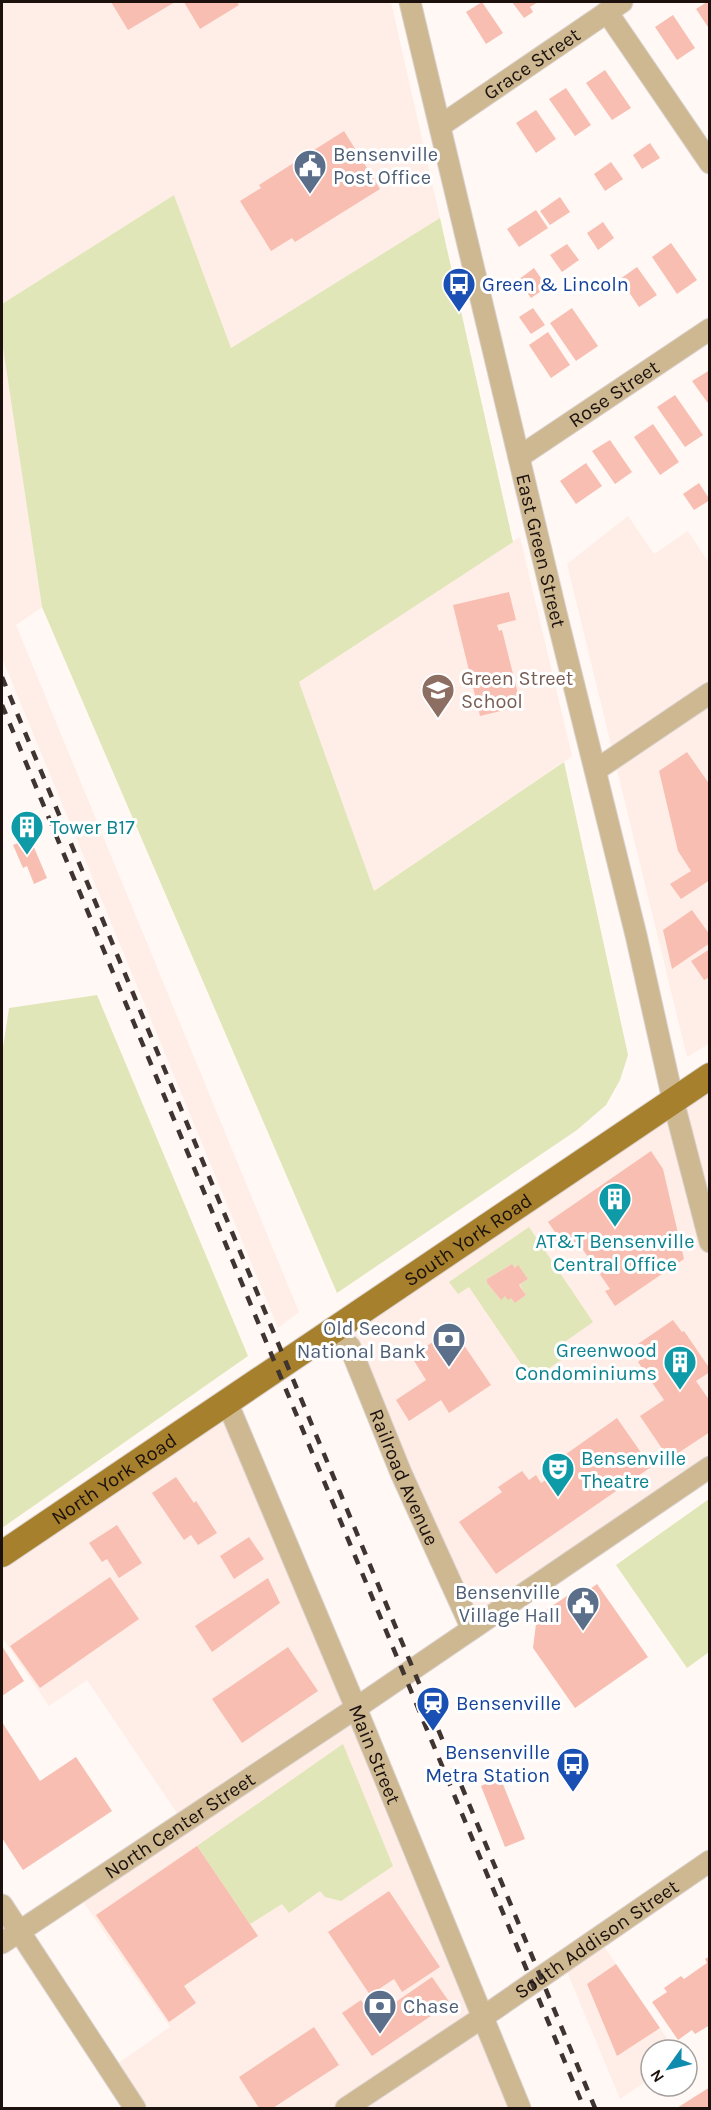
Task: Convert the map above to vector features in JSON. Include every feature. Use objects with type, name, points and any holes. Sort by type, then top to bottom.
[{"type":"main road","name":"South York Road","points":[[227,1402],[710,1076]]},
{"type":"main road","name":"North York Road","points":[[2,1554],[227,1402]]},
{"type":"street","name":"East Green Street","points":[[410,2],[596,770],[673,1100],[710,1242]]},
{"type":"street","name":"Grace Street","points":[[440,126],[615,7]]},
{"type":"street","points":[[615,7],[710,163]]},
{"type":"street","name":"Rose Street","points":[[519,457],[710,329]]},
{"type":"street","points":[[596,770],[710,693]]},
{"type":"street","name":"Railroad Avenue","points":[[333,1330],[350,1347],[400,1470],[472,1629]]},
{"type":"street","name":"Main Street","points":[[227,1402],[357,1708],[520,2109]]},
{"type":"street","name":"North Center Street","points":[[2,1943],[357,1708],[710,1467]]},
{"type":"street","name":"South Addison Street","points":[[346,2109],[710,1861]]},
{"type":"street","points":[[2,1905],[135,2109]]},
{"type":"shaded area","points":[[2,2],[391,2],[440,218],[231,348],[174,195],[2,304]]},
{"type":"shaded area","points":[[2,341],[42,607],[16,625],[299,1312],[278,1328],[2,658]]},
{"type":"shaded area","points":[[628,516],[654,554],[688,531],[709,563],[710,1043],[687,1057],[567,564]]},
{"type":"shaded area","name":"Green Street School","points":[[520,537],[572,756],[374,891],[299,682]]},
{"type":"shaded area","points":[[709,1081],[709,1230],[677,1102]]},
{"type":"shaded area","points":[[671,1108],[709,1261],[709,1461],[468,1627],[348,1327]]},
{"type":"shaded area","points":[[225,1407],[517,2108],[143,2108],[114,2066],[170,2027],[79,1896],[185,1825],[87,1680],[49,1706],[2,1637],[2,1560]]},
{"type":"shaded area","points":[[601,1942],[667,2038],[639,2038],[639,2086],[620,2099],[565,1967]]},
{"type":"green space","points":[[174,195],[231,348],[440,218],[513,542],[299,682],[374,891],[564,762],[628,1055],[620,1080],[606,1105],[577,1130],[337,1293],[42,607],[2,341],[2,304]]},
{"type":"green space","points":[[97,995],[248,1356],[2,1528],[2,1054],[9,1008]]},
{"type":"green space","points":[[529,1227],[593,1322],[566,1341],[573,1352],[532,1380],[469,1287],[458,1294],[449,1282]],"holes":[[[512,1264],[515,1268],[518,1266],[528,1279],[520,1285],[526,1295],[515,1303],[511,1298],[505,1296],[500,1299],[487,1283],[487,1279]]]},
{"type":"green space","points":[[709,1499],[709,1652],[687,1668],[616,1565]]},
{"type":"green space","points":[[343,1744],[393,1866],[341,1901],[325,1897],[320,1891],[289,1913],[282,1904],[250,1924],[197,1846]]},
{"type":"building","points":[[111,2],[175,2],[128,30]]},
{"type":"building","points":[[184,2],[237,2],[239,5],[200,29]]},
{"type":"building","points":[[482,2],[503,33],[486,44],[466,12]]},
{"type":"building","points":[[512,2],[538,2],[530,7],[533,12],[524,18]]},
{"type":"building","points":[[710,2],[708,27],[696,9]]},
{"type":"building","points":[[673,15],[695,48],[677,60],[655,27]]},
{"type":"building","points":[[605,70],[631,108],[612,120],[586,83]]},
{"type":"building","points":[[566,88],[591,125],[575,136],[549,99]]},
{"type":"building","points":[[536,110],[556,139],[536,153],[516,123]]},
{"type":"building","name":"Bensenville Post Office","points":[[344,131],[380,189],[295,242],[292,238],[271,251],[240,201],[261,188],[259,185]]},
{"type":"building","points":[[650,143],[660,158],[642,169],[633,155]]},
{"type":"building","points":[[611,162],[623,179],[605,191],[594,174]]},
{"type":"building","points":[[560,197],[570,212],[550,225],[540,211]]},
{"type":"building","points":[[536,210],[548,228],[519,247],[507,229]]},
{"type":"building","points":[[603,222],[614,238],[598,250],[587,233]]},
{"type":"building","points":[[671,243],[697,280],[677,294],[652,257]]},
{"type":"building","points":[[567,244],[579,260],[562,272],[550,255]]},
{"type":"building","points":[[637,267],[657,295],[639,307],[620,279]]},
{"type":"building","points":[[534,268],[547,287],[531,298],[518,280]]},
{"type":"building","points":[[533,308],[545,325],[531,334],[519,317]]},
{"type":"building","points":[[572,308],[598,346],[576,361],[550,323]]},
{"type":"building","points":[[548,332],[570,365],[551,378],[529,345]]},
{"type":"building","points":[[710,370],[710,406],[692,381]]},
{"type":"building","points":[[675,395],[703,435],[685,447],[657,407]]},
{"type":"building","points":[[653,424],[679,462],[660,475],[634,437]]},
{"type":"building","points":[[610,440],[632,472],[615,484],[592,451]]},
{"type":"building","points":[[586,463],[602,486],[576,504],[560,481]]},
{"type":"building","points":[[699,483],[710,500],[694,510],[683,494]]},
{"type":"building","points":[[509,592],[516,620],[497,625],[499,631],[502,630],[521,706],[480,716],[453,605]]},
{"type":"building","points":[[687,752],[710,785],[710,880],[681,899],[670,884],[691,871],[678,851],[659,771]]},
{"type":"building","name":"Tower B17","points":[[30,838],[47,878],[34,884],[27,866],[23,868],[13,845]]},
{"type":"building","points":[[692,910],[710,935],[710,943],[672,969],[663,930]]},
{"type":"building","points":[[710,949],[710,977],[704,980],[691,961]]},
{"type":"building","name":"AT&T Bensenville Central Office","points":[[651,1151],[663,1169],[684,1259],[615,1306],[605,1291],[610,1289],[577,1241],[563,1251],[553,1237],[557,1235],[548,1222]]},
{"type":"building","points":[[512,1264],[515,1268],[518,1265],[528,1279],[519,1285],[526,1295],[515,1303],[511,1298],[508,1300],[505,1296],[501,1300],[487,1283],[487,1279]]},
{"type":"building","name":"Greenwood Condominiums","points":[[673,1320],[682,1332],[684,1331],[710,1369],[710,1372],[696,1381],[710,1401],[710,1432],[669,1459],[640,1416],[664,1400],[638,1362],[640,1360],[632,1348]]},
{"type":"building","name":"Old Second National Bank","points":[[453,1329],[491,1385],[449,1413],[441,1400],[409,1421],[396,1400],[426,1380],[411,1356]]},
{"type":"building","points":[[617,1418],[651,1467],[496,1574],[459,1522],[502,1492],[498,1487],[522,1471],[529,1480],[536,1475],[541,1483],[558,1472],[552,1464]]},
{"type":"building","points":[[176,1477],[194,1503],[196,1501],[217,1533],[198,1545],[191,1535],[184,1540],[152,1493]]},
{"type":"building","points":[[117,1525],[142,1563],[119,1578],[107,1559],[102,1562],[89,1543]]},
{"type":"building","points":[[249,1537],[264,1559],[234,1579],[220,1556]]},
{"type":"building","points":[[110,1577],[139,1619],[40,1688],[10,1646]]},
{"type":"building","points":[[268,1578],[280,1603],[212,1652],[195,1626]]},
{"type":"building","name":"Bensenville Village Hall","points":[[597,1584],[648,1657],[575,1708],[533,1648],[537,1616],[573,1592],[577,1598]]},
{"type":"building","points":[[2,1646],[24,1681],[2,1696]]},
{"type":"building","points":[[288,1647],[318,1691],[242,1743],[212,1699]]},
{"type":"building","points":[[2,1722],[40,1781],[76,1757],[112,1811],[23,1870],[2,1838]]},
{"type":"building","points":[[500,1777],[525,1839],[505,1847],[481,1786]]},
{"type":"building","points":[[197,1846],[258,1936],[184,1986],[196,2003],[169,2022],[96,1915]]},
{"type":"building","points":[[389,1891],[440,1967],[402,1992],[394,1979],[370,1995],[328,1932]]},
{"type":"building","points":[[710,1956],[710,2025],[695,2034],[692,2030],[681,2038],[677,2038],[652,2002],[667,1992],[664,1988],[681,1976],[684,1979],[707,1963],[705,1959]]},
{"type":"building","points":[[616,1964],[660,2028],[645,2038],[639,2038],[639,2042],[617,2056],[587,1984]]},
{"type":"building","name":"Chase","points":[[432,1977],[450,2003],[372,2056],[342,2013],[361,2000],[370,2014],[381,2007],[384,2010]]},
{"type":"building","points":[[314,2027],[339,2065],[273,2108],[259,2108],[239,2077]]},
{"type":"building","points":[[710,2087],[710,2108],[677,2108],[693,2098],[699,2098],[699,2094]]},
{"type":"railway","points":[[2,677],[595,2108]]},
{"type":"railway","points":[[2,705],[584,2108]]},
{"type":"place","name":"Bensenville Post Office","points":[[310,195]]},
{"type":"place","name":"Green & Lincoln","points":[[459,313]]},
{"type":"place","name":"Green Street School","points":[[438,719]]},
{"type":"place","name":"Tower B17","points":[[27,856]]},
{"type":"place","name":"AT&T Bensenville Central Office","points":[[615,1228]]},
{"type":"place","name":"Old Second National Bank","points":[[449,1368]]},
{"type":"place","name":"Greenwood Condominiums","points":[[680,1391]]},
{"type":"place","name":"Bensenville Theatre","points":[[558,1498]]},
{"type":"place","name":"Bensenville Village Hall","points":[[583,1632]]},
{"type":"place","name":"Bensenville","points":[[433,1732]]},
{"type":"place","name":"Bensenville Metra Station","points":[[573,1793]]},
{"type":"place","name":"Chase","points":[[380,2035]]}]
